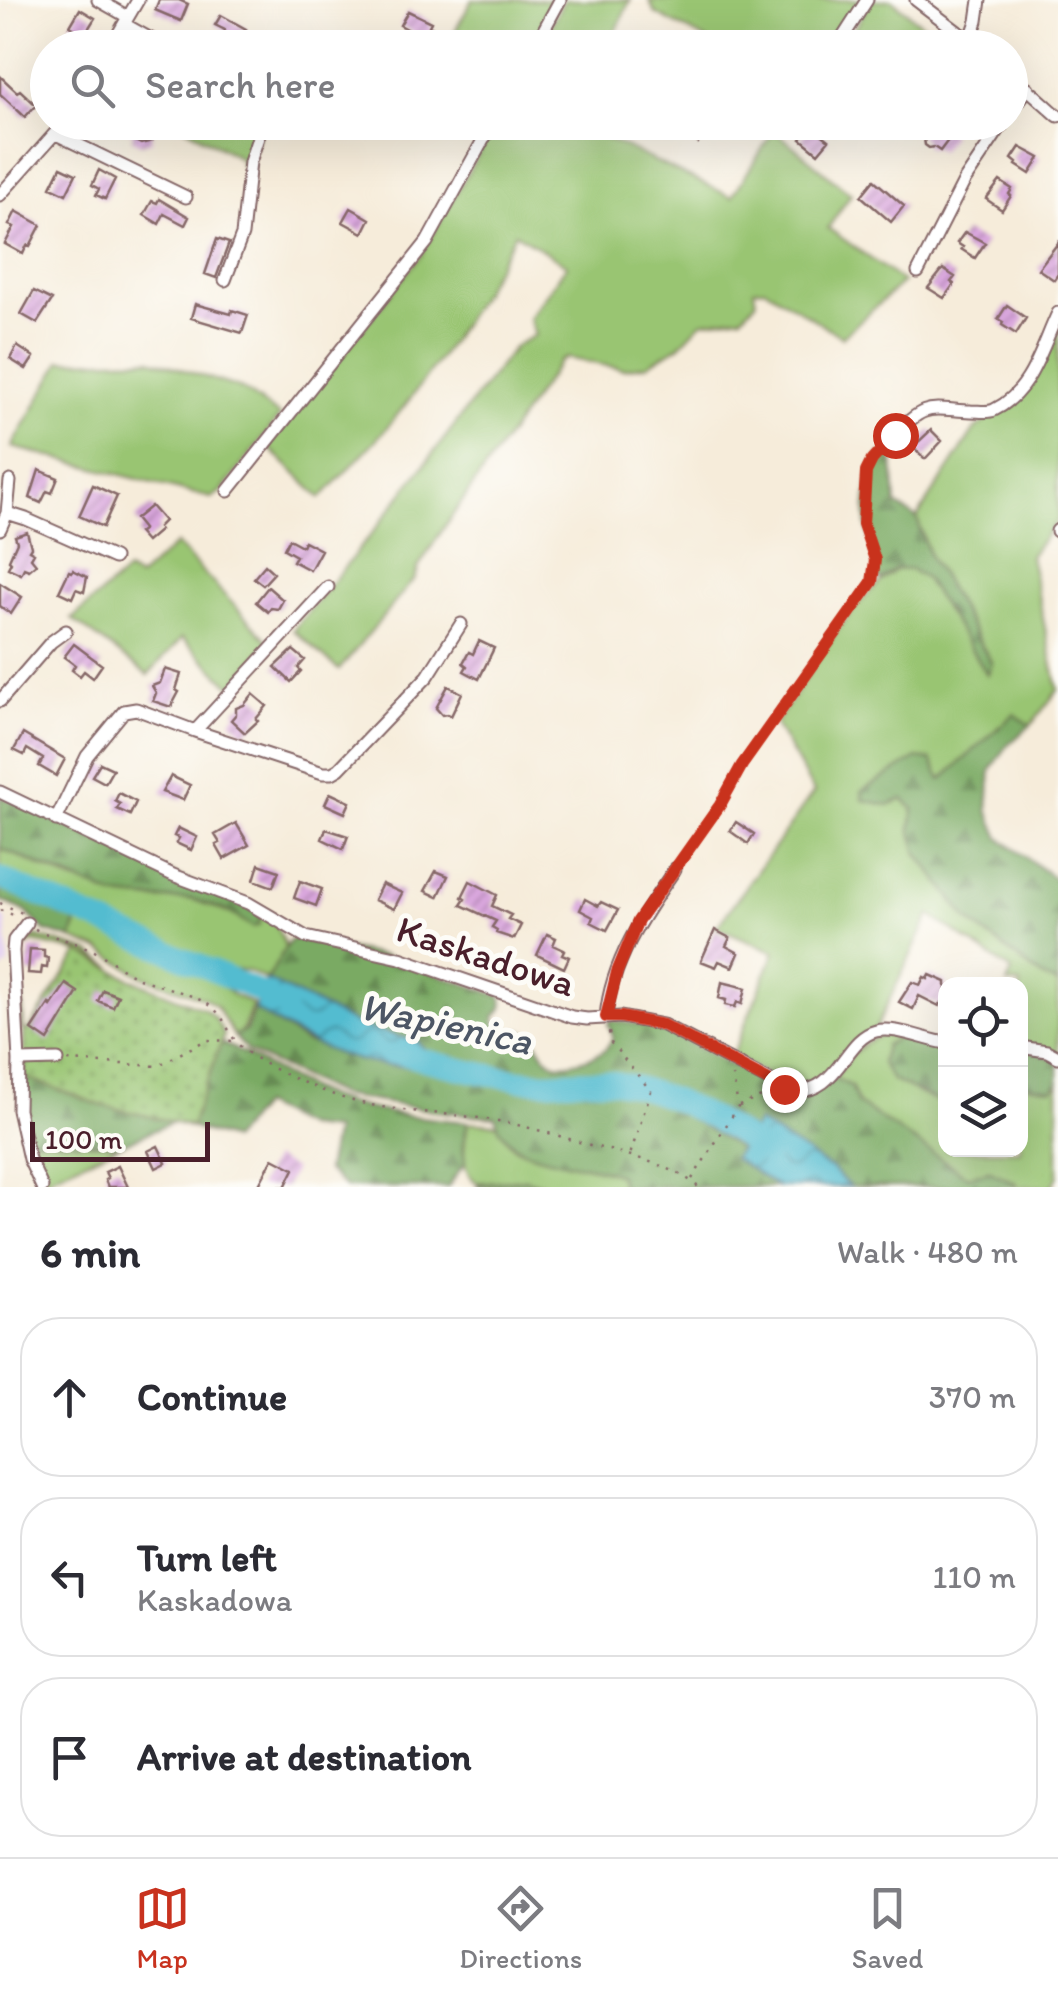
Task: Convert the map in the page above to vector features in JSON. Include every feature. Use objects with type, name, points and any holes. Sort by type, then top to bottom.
[{"type":"street","points":[[98,0],[141,30]]},
{"type":"street","points":[[120,30],[138,0]]},
{"type":"street","points":[[544,30],[560,0]]},
{"type":"street","points":[[848,30],[867,0]]},
{"type":"street","points":[[916,0],[956,30]]},
{"type":"street","points":[[976,30],[980,0]]},
{"type":"street","points":[[1028,88],[1058,116]]},
{"type":"street","points":[[0,196],[51,140]]},
{"type":"street","points":[[69,140],[186,196]]},
{"type":"street","points":[[226,280],[242,235],[250,162],[257,140]]},
{"type":"street","points":[[228,491],[427,242],[484,140]]},
{"type":"street","points":[[918,272],[965,180],[992,140]]},
{"type":"street","points":[[895,435],[917,412],[928,409],[992,411],[1022,386],[1036,367],[1058,314]]},
{"type":"street","points":[[0,529],[7,513],[10,481]]},
{"type":"street","points":[[7,513],[114,558]]},
{"type":"street","points":[[195,731],[328,587]]},
{"type":"street","points":[[56,820],[87,756],[124,711],[136,709],[323,774],[332,773],[428,676],[461,624]]},
{"type":"street","points":[[0,701],[51,642],[66,631]]},
{"type":"street","name":"Kaskadowa","points":[[0,792],[172,875],[248,903],[314,940],[400,958],[572,1017],[621,1017],[663,1025],[784,1089]]},
{"type":"street","points":[[606,1017],[638,921],[675,869]]},
{"type":"street","points":[[27,923],[14,940],[13,951],[18,1096],[20,1125],[42,1187]]},
{"type":"street","points":[[784,1089],[805,1092],[823,1082],[863,1038],[877,1030],[938,1041]]},
{"type":"street","points":[[1028,1048],[1058,1057]]},
{"type":"street","points":[[19,1061],[58,1060]]},
{"type":"path","points":[[675,869],[720,805],[742,765],[872,582],[875,560],[863,524],[866,472],[895,435]]},
{"type":"path","points":[[0,903],[23,913],[27,923]]},
{"type":"path","points":[[0,910],[56,939],[87,947],[138,978],[196,999],[214,1009],[243,1050],[337,1096],[434,1115],[497,1120],[680,1172],[698,1187]]},
{"type":"path","points":[[606,1017],[611,1043],[651,1091],[629,1157]]},
{"type":"path","points":[[58,1060],[157,1066],[206,1040],[234,1041]]},
{"type":"path","points":[[730,1059],[738,1107]]},
{"type":"path","points":[[692,1180],[738,1107],[784,1089]]},
{"type":"shaded area","points":[[0,916],[6,919],[9,965],[0,972]]},
{"type":"green space","points":[[472,0],[556,0],[540,30],[456,30]]},
{"type":"green space","points":[[564,0],[630,0],[617,30],[548,30]]},
{"type":"green space","points":[[649,0],[862,0],[843,30],[687,30],[655,13]]},
{"type":"green space","points":[[871,0],[892,0],[929,30],[853,30]]},
{"type":"green space","points":[[208,140],[256,140],[247,167],[241,165],[241,159]]},
{"type":"green space","points":[[486,140],[609,140],[732,197],[768,140],[786,140],[851,194],[828,228],[903,282],[842,337],[764,288],[754,289],[756,302],[742,316],[702,322],[680,345],[648,365],[623,369],[567,358],[560,361],[445,526],[415,578],[339,670],[293,630],[515,346],[535,335],[529,318],[567,265],[515,233],[471,311],[421,385],[321,498],[268,447],[421,255]]},
{"type":"green space","points":[[1058,324],[1058,520],[1030,556],[1058,690],[1031,725],[1014,715],[941,780],[902,798],[914,809],[911,829],[968,920],[1042,977],[1058,984],[1058,1053],[1028,1046],[1028,977],[1010,977],[1012,971],[930,915],[876,1028],[815,1085],[795,1089],[732,1056],[775,952],[717,927],[814,792],[775,724],[844,621],[896,569],[911,570],[924,577],[988,673],[992,663],[929,555],[917,518],[975,429],[1018,397]]},
{"type":"green space","points":[[151,359],[242,389],[280,416],[222,491],[211,498],[12,447],[61,361]]},
{"type":"green space","points":[[892,444],[896,505],[917,518],[929,555],[992,664],[987,674],[924,577],[911,570],[896,569],[881,580],[877,577],[867,524],[867,496],[876,461]]},
{"type":"green space","points":[[176,544],[269,642],[232,687],[182,638],[148,675],[72,619],[127,571],[138,578]]},
{"type":"green space","points":[[1014,714],[1031,725],[1008,745],[991,770],[988,810],[1000,838],[1058,881],[1058,984],[1042,977],[968,920],[918,854],[911,829],[914,809],[903,799],[888,805],[863,800],[862,791],[917,758],[931,760],[941,780]]},
{"type":"green space","points":[[0,796],[261,914],[259,925],[253,927],[227,911],[192,899],[113,896],[0,848]]},
{"type":"green space","points":[[0,848],[71,880],[144,899],[192,899],[238,916],[261,914],[276,925],[286,948],[267,980],[247,971],[222,968],[0,874]]},
{"type":"green space","points":[[0,884],[76,917],[71,939],[45,931],[25,911],[0,900]]},
{"type":"green space","points":[[76,917],[217,980],[233,995],[253,1004],[243,1030],[234,1036],[216,1006],[206,999],[140,975],[100,950],[71,939]]},
{"type":"green space","points":[[36,936],[89,952],[113,968],[79,952],[33,942],[20,949],[24,1030],[17,949],[24,938]]},
{"type":"green space","points":[[293,938],[384,956],[501,996],[503,1005],[495,1017],[496,1025],[528,1033],[556,1063],[578,1061],[604,1050],[613,1037],[610,1020],[659,1027],[781,1090],[834,1078],[851,1086],[858,1104],[967,1176],[990,1171],[1016,1187],[850,1187],[832,1169],[759,1123],[752,1130],[720,1111],[653,1086],[613,1076],[535,1074],[431,1055],[417,1041],[363,1027],[267,980]]},
{"type":"green space","points":[[79,952],[205,1009],[215,1018],[224,1035],[191,1126],[100,1105],[24,1077],[24,1030],[29,1030]]},
{"type":"green space","points":[[254,1009],[306,1042],[409,1067],[427,1064],[463,1077],[534,1088],[615,1088],[674,1109],[739,1148],[733,1158],[778,1187],[621,1187],[619,1175],[548,1159],[515,1145],[495,1117],[339,1095],[247,1051],[234,1036],[246,1030]]},
{"type":"green space","points":[[876,1037],[900,1037],[885,1045],[892,1080],[938,1102],[938,1157],[858,1104],[851,1086],[834,1078],[862,1046]]},
{"type":"green space","points":[[900,1037],[938,1044],[938,1102],[892,1080],[881,1063],[885,1045]]},
{"type":"green space","points":[[222,1043],[306,1087],[350,1104],[468,1122],[463,1144],[465,1163],[448,1187],[345,1187],[326,1170],[334,1130],[305,1127],[261,1105],[232,1140],[173,1122],[120,1145],[28,1139],[22,1107],[24,1067]]},
{"type":"green space","points":[[1028,1050],[1058,1060],[1058,1083],[1052,1089],[1028,1085]]},
{"type":"green space","points":[[1058,1083],[1058,1176],[1052,1187],[1016,1187],[1015,1182],[990,1171],[967,1176],[938,1157],[1028,1157],[1028,1085],[1052,1089]]},
{"type":"green space","points":[[468,1122],[497,1124],[511,1144],[532,1154],[619,1175],[621,1187],[551,1187],[525,1179],[478,1183],[465,1164]]},
{"type":"green space","points":[[28,1139],[120,1145],[48,1177],[53,1187],[47,1187]]},
{"type":"green space","points":[[525,1179],[551,1187],[477,1187],[478,1183]]},
{"type":"water","points":[[267,980],[363,1027],[417,1041],[431,1055],[427,1064],[403,1066],[357,1060],[315,1044],[254,1009]]},
{"type":"water","points":[[758,1122],[832,1169],[850,1187],[778,1187],[733,1158]]},
{"type":"building","points":[[159,0],[188,4],[181,21],[155,10]]},
{"type":"building","points":[[80,9],[95,18],[88,30],[70,26]]},
{"type":"building","points":[[408,11],[431,22],[429,26],[433,28],[409,30],[400,25]]},
{"type":"building","points":[[221,15],[246,29],[225,30],[215,25]]},
{"type":"building","points":[[0,76],[30,99],[30,112],[25,117],[0,94]]},
{"type":"building","points":[[802,140],[829,140],[818,153]]},
{"type":"building","points":[[924,140],[948,140],[940,151],[925,145]]},
{"type":"building","points":[[1020,147],[1040,158],[1030,174],[1012,159]]},
{"type":"building","points":[[61,167],[76,174],[66,194],[51,187]]},
{"type":"building","points":[[99,170],[115,179],[105,199],[96,195],[99,189],[92,185]]},
{"type":"building","points":[[874,180],[904,206],[891,222],[861,196]]},
{"type":"building","points":[[1000,181],[1012,189],[1002,210],[986,199]]},
{"type":"building","points":[[159,199],[189,217],[185,225],[164,214],[159,224],[144,215],[152,201],[157,203]]},
{"type":"building","points":[[351,208],[370,219],[363,233],[343,222]]},
{"type":"building","points":[[16,211],[41,225],[23,254],[5,244],[14,227],[9,225]]},
{"type":"building","points":[[965,232],[985,243],[975,258],[957,243]]},
{"type":"building","points":[[217,239],[229,243],[216,278],[205,274]]},
{"type":"building","points":[[1058,243],[1058,274],[1054,280],[1038,269]]},
{"type":"building","points":[[943,269],[955,277],[944,298],[928,288]]},
{"type":"building","points":[[34,291],[52,300],[37,323],[21,314]]},
{"type":"building","points":[[195,304],[248,315],[242,333],[191,318]]},
{"type":"building","points":[[1007,305],[1026,318],[1016,334],[998,319]]},
{"type":"building","points":[[17,346],[34,357],[26,369],[10,359]]},
{"type":"building","points":[[931,430],[942,441],[925,459],[913,447]]},
{"type":"building","points":[[39,470],[58,478],[52,493],[47,491],[41,503],[30,498]]},
{"type":"building","points":[[93,485],[117,496],[103,527],[79,516]]},
{"type":"building","points":[[151,506],[164,521],[146,542],[138,533],[143,529],[135,519]]},
{"type":"building","points":[[27,532],[29,550],[34,553],[31,558],[36,564],[29,570],[24,568],[21,574],[8,568],[9,560],[17,542],[15,536]]},
{"type":"building","points":[[289,539],[321,550],[310,570],[293,561],[296,556],[284,549]]},
{"type":"building","points":[[265,565],[274,573],[263,585],[254,578]]},
{"type":"building","points":[[73,570],[87,577],[84,592],[76,589],[72,598],[59,592]]},
{"type":"building","points":[[0,583],[22,597],[11,614],[0,606]]},
{"type":"building","points":[[268,587],[283,600],[278,609],[268,612],[256,602]]},
{"type":"building","points":[[479,641],[494,648],[479,679],[464,671],[467,666],[463,663]]},
{"type":"building","points":[[74,644],[102,665],[93,678],[84,671],[80,676],[72,670],[75,665],[64,657]]},
{"type":"building","points":[[293,650],[305,660],[291,682],[275,667]]},
{"type":"building","points":[[165,669],[181,674],[176,690],[179,692],[171,707],[153,701],[156,693],[152,686],[160,683]]},
{"type":"building","points":[[448,686],[462,693],[451,716],[442,715],[436,708]]},
{"type":"building","points":[[253,694],[267,706],[245,733],[231,720],[236,708]]},
{"type":"building","points":[[23,734],[65,759],[56,776],[39,766],[43,759],[27,749],[24,755],[14,750]]},
{"type":"building","points":[[100,763],[113,769],[105,783],[92,776]]},
{"type":"building","points":[[171,776],[190,785],[183,800],[162,792]]},
{"type":"building","points":[[119,793],[136,802],[130,815],[117,809]]},
{"type":"building","points":[[330,793],[350,802],[345,813],[325,804]]},
{"type":"building","points":[[736,822],[754,834],[748,844],[730,831]]},
{"type":"building","points":[[236,823],[249,845],[224,859],[215,835]]},
{"type":"building","points":[[178,828],[197,837],[191,850],[176,843]]},
{"type":"building","points":[[326,829],[348,836],[343,849],[322,839]]},
{"type":"building","points":[[259,864],[279,871],[273,887],[254,880]]},
{"type":"building","points":[[436,871],[448,876],[438,897],[425,891]]},
{"type":"building","points":[[300,881],[322,889],[316,906],[294,898]]},
{"type":"building","points":[[470,881],[497,895],[492,906],[521,925],[514,939],[496,933],[492,927],[496,921],[461,905]]},
{"type":"building","points":[[382,884],[402,893],[394,909],[374,900]]},
{"type":"building","points":[[585,899],[618,910],[607,930],[591,922],[593,917],[580,910]]},
{"type":"building","points":[[715,930],[730,938],[726,946],[739,953],[733,967],[719,961],[716,967],[701,961]]},
{"type":"building","points":[[547,934],[556,938],[553,945],[569,957],[564,968],[537,955]]},
{"type":"building","points":[[30,949],[44,950],[44,957],[48,958],[47,968],[42,967],[41,974],[28,973]]},
{"type":"building","points":[[930,975],[938,978],[938,1006],[919,996],[913,1009],[899,1002],[912,982],[920,985],[924,977],[928,979]]},
{"type":"building","points":[[722,982],[746,988],[742,1004],[725,1005],[726,1000],[719,998]]},
{"type":"building","points":[[66,984],[78,992],[48,1041],[32,1030]]},
{"type":"building","points":[[103,990],[118,996],[113,1007],[98,1001]]},
{"type":"building","points":[[158,1146],[166,1163],[156,1168],[148,1151]]},
{"type":"building","points":[[273,1158],[294,1169],[285,1187],[258,1187]]},
{"type":"building","points":[[118,1166],[128,1187],[108,1187],[105,1172]]},
{"type":"waterway","name":"Wapienica","points":[[0,878],[222,975],[285,1007]]},
{"type":"waterway","name":"Wapienica","points":[[401,1054],[514,1079],[604,1081],[635,1086],[695,1110],[768,1154]]},
{"type":"route","points":[[784,1089],[663,1025],[606,1017],[607,1008],[638,921],[720,805],[742,765],[872,582],[875,560],[863,524],[866,472],[895,435]]}]
